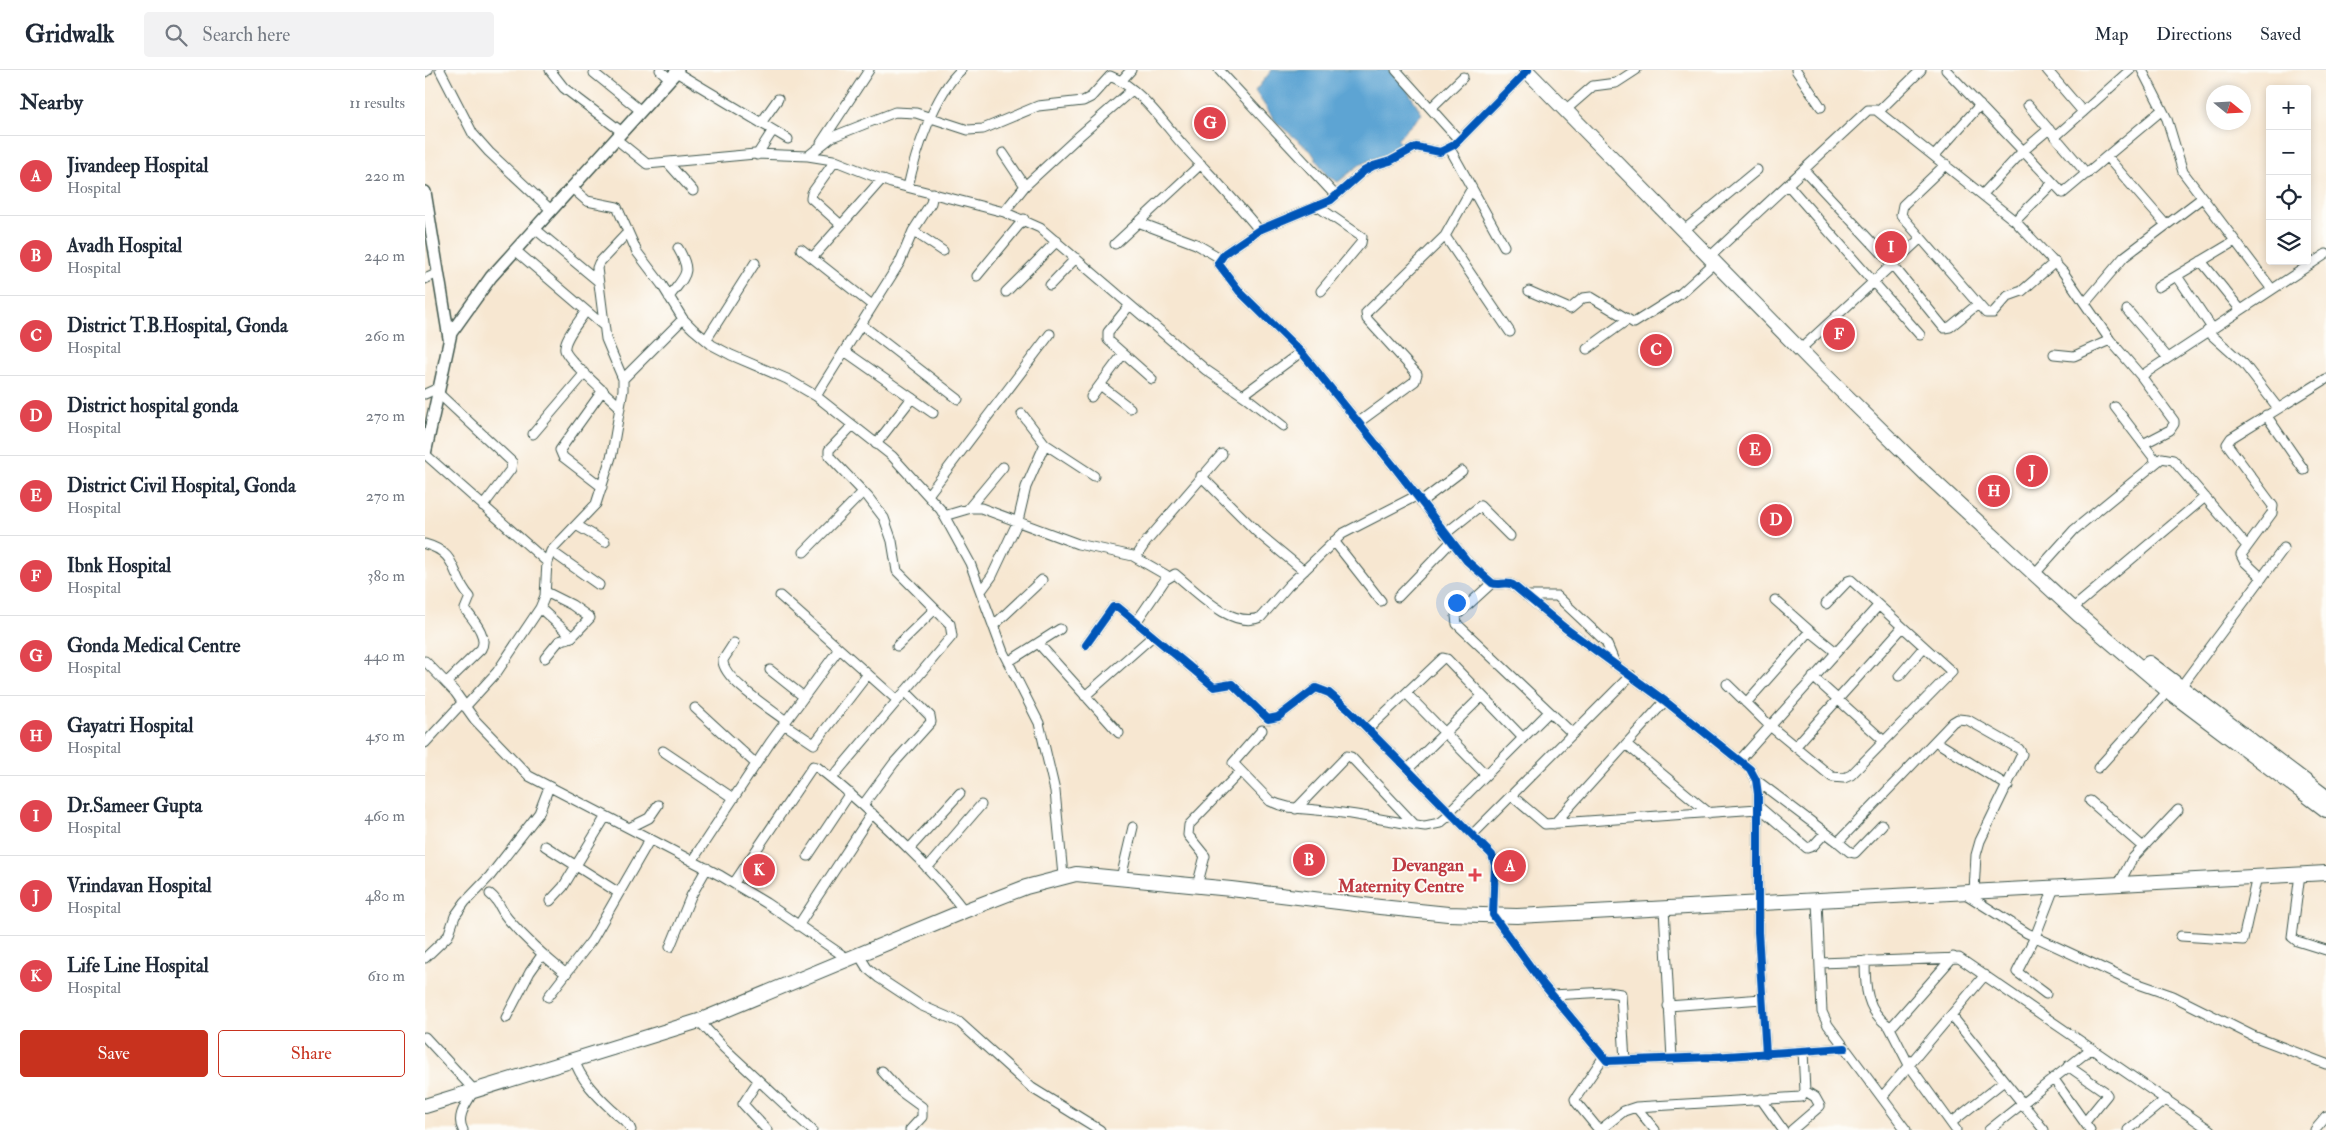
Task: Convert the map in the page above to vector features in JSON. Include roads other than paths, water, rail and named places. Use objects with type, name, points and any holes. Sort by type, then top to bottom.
[{"type":"highway","points":[[1529,70],[1570,106],[1689,226],[1714,258],[1806,344],[1922,462],[2174,689],[2326,797]]},
{"type":"highway","points":[[1529,70],[1926,474],[2080,616],[2326,810]]},
{"type":"highway","points":[[425,1106],[699,1021],[964,911],[1026,887],[1063,876],[1093,874],[1389,908],[1517,916],[2326,873]]},
{"type":"main road","points":[[425,454],[431,390],[451,333],[467,307],[534,228],[675,74]]},
{"type":"main road","points":[[425,192],[449,342]]},
{"type":"street","points":[[441,70],[473,134],[489,152],[551,210]]},
{"type":"street","points":[[550,70],[561,85],[619,135],[647,164],[757,154],[805,156],[835,161],[881,179],[1024,219],[1057,241],[1129,306],[1206,370],[1243,395],[1283,426]]},
{"type":"street","points":[[660,70],[675,74],[788,139]]},
{"type":"street","points":[[817,149],[869,70]]},
{"type":"street","points":[[908,187],[931,118],[955,75],[961,70]]},
{"type":"street","points":[[1122,80],[1131,70]]},
{"type":"street","points":[[1219,70],[1336,196]]},
{"type":"street","points":[[1396,70],[1459,140]]},
{"type":"street","points":[[1529,70],[1459,140],[1449,147],[1440,152],[1417,147],[1364,171],[1336,196],[1259,230],[1220,258],[1218,263],[1227,277],[1301,352],[1359,422],[1451,542],[1467,561],[1492,583],[1497,585],[1508,582],[1565,628],[1665,700],[1750,769],[1756,780],[1850,852],[1855,853],[1882,825]]},
{"type":"street","points":[[1570,106],[1586,90],[1593,86],[1616,83],[1636,70]]},
{"type":"street","points":[[1796,70],[1821,107]]},
{"type":"street","points":[[1879,111],[1921,70]]},
{"type":"street","points":[[1947,70],[2063,193],[2162,110]]},
{"type":"street","points":[[2048,70],[2083,112]]},
{"type":"street","points":[[2055,136],[2130,70]]},
{"type":"street","points":[[2141,70],[2162,110],[2183,172],[2271,288]]},
{"type":"street","points":[[594,73],[641,111]]},
{"type":"street","points":[[805,156],[832,137],[895,112],[909,111],[955,128],[967,130],[983,129],[1038,106],[1083,101],[1091,97],[1109,73],[1122,80],[1132,90],[1259,230]]},
{"type":"street","points":[[1431,108],[1463,77]]},
{"type":"street","points":[[1004,212],[1025,186],[1077,137],[1132,90]]},
{"type":"street","points":[[761,123],[778,99]]},
{"type":"street","points":[[1935,155],[1980,105]]},
{"type":"street","points":[[2028,106],[2087,174]]},
{"type":"street","points":[[1529,291],[1571,308],[1583,298],[1591,297],[1627,320],[1637,322],[1680,294],[1788,185],[1867,110],[1872,109],[1879,111],[1983,194],[2015,221],[2055,262],[2110,340],[2141,376],[2175,424],[2171,430],[2143,444]]},
{"type":"street","points":[[1983,194],[2023,151],[2049,129]]},
{"type":"street","points":[[757,154],[773,130]]},
{"type":"street","points":[[1449,147],[1504,246]]},
{"type":"street","points":[[1003,153],[1025,186]]},
{"type":"street","points":[[2107,156],[2166,225]]},
{"type":"street","points":[[835,161],[811,193],[811,198],[839,224]]},
{"type":"street","points":[[668,163],[693,191]]},
{"type":"street","points":[[1115,244],[1201,164]]},
{"type":"street","points":[[1946,164],[1901,208],[1901,215],[1986,313],[1993,313],[2008,296],[2022,292],[2055,262]]},
{"type":"street","points":[[1689,226],[1757,170]]},
{"type":"street","points":[[1804,170],[1891,263],[1944,328],[1950,327],[1978,304]]},
{"type":"street","points":[[812,258],[839,224],[881,179]]},
{"type":"street","points":[[2015,221],[2053,183]]},
{"type":"street","points":[[1788,185],[1920,335]]},
{"type":"street","points":[[571,187],[587,201],[617,207],[637,252],[683,319],[706,340],[731,355],[787,379],[817,396],[852,426],[892,456],[928,495],[944,516],[970,563],[1008,662],[1032,704],[1049,759],[1055,791],[1063,876]]},
{"type":"street","points":[[1359,422],[1415,380],[1417,374],[1367,319],[1366,313],[1445,236],[1473,188]]},
{"type":"street","points":[[817,396],[900,262],[913,231],[926,213],[933,193]]},
{"type":"street","points":[[2085,303],[2124,257],[2202,198]]},
{"type":"street","points":[[1317,206],[1363,237],[1361,243],[1321,291]]},
{"type":"street","points":[[977,276],[1024,219]]},
{"type":"street","points":[[1138,222],[1196,244],[1220,258]]},
{"type":"street","points":[[534,228],[598,281]]},
{"type":"street","points":[[913,231],[943,251]]},
{"type":"street","points":[[425,743],[497,672],[540,608],[546,592],[547,562],[551,551],[596,504],[612,454],[621,407],[623,380],[609,348],[604,326],[598,281],[599,263],[628,232]]},
{"type":"street","points":[[1445,236],[1510,332]]},
{"type":"street","points":[[1806,344],[1891,263],[1921,238]]},
{"type":"street","points":[[1006,292],[1057,241]]},
{"type":"street","points":[[2158,287],[2235,241]]},
{"type":"street","points":[[669,297],[686,274],[687,263],[678,248]]},
{"type":"street","points":[[515,250],[585,312],[604,326]]},
{"type":"street","points":[[801,250],[872,305]]},
{"type":"street","points":[[2141,376],[2271,288],[2326,254]]},
{"type":"street","points":[[1051,285],[1076,258]]},
{"type":"street","points":[[2201,261],[2240,309]]},
{"type":"street","points":[[706,340],[755,263]]},
{"type":"street","points":[[425,279],[438,273]]},
{"type":"street","points":[[2177,276],[2210,330],[2244,364],[2278,408]]},
{"type":"street","points":[[1129,306],[1107,336],[1110,343],[1152,380]]},
{"type":"street","points":[[2127,310],[2168,358]]},
{"type":"street","points":[[585,312],[566,343],[565,350],[572,360],[621,407]]},
{"type":"street","points":[[623,380],[683,319]]},
{"type":"street","points":[[1587,349],[1627,320]]},
{"type":"street","points":[[862,325],[959,399]]},
{"type":"street","points":[[928,495],[1050,334]]},
{"type":"street","points":[[2054,354],[2074,356],[2110,340]]},
{"type":"street","points":[[846,352],[933,413]]},
{"type":"street","points":[[1243,395],[1301,352]]},
{"type":"street","points":[[1091,397],[1123,354]]},
{"type":"street","points":[[533,434],[585,373]]},
{"type":"street","points":[[2262,578],[2242,558],[2243,552],[2274,509],[2227,444],[2231,438],[2266,415],[2326,379]]},
{"type":"street","points":[[1100,385],[1130,408]]},
{"type":"street","points":[[431,390],[512,462],[511,469],[483,506]]},
{"type":"street","points":[[602,487],[563,457],[560,450],[603,390]]},
{"type":"street","points":[[876,444],[912,398]]},
{"type":"street","points":[[2115,407],[2157,462]]},
{"type":"street","points":[[1022,414],[1045,444],[1094,476]]},
{"type":"street","points":[[2266,415],[2304,470]]},
{"type":"street","points":[[832,778],[952,636],[950,624],[897,571],[892,540],[884,518],[828,453],[852,426]]},
{"type":"street","points":[[981,592],[991,576],[1017,521],[1026,487],[1045,444]]},
{"type":"street","points":[[425,454],[547,562]]},
{"type":"street","points":[[1136,557],[1146,542],[1201,476],[1222,454]]},
{"type":"street","points":[[2039,568],[2074,530],[2157,462],[2166,457],[2173,460],[2247,546]]},
{"type":"street","points":[[968,509],[1003,467]]},
{"type":"street","points":[[1137,621],[1165,580],[1175,574],[1227,615],[1247,622],[1261,618],[1304,571],[1334,542],[1352,528],[1419,499],[1462,471]]},
{"type":"street","points":[[1201,476],[1238,514],[1304,571]]},
{"type":"street","points":[[804,552],[863,492]]},
{"type":"street","points":[[2078,604],[2205,497]]},
{"type":"street","points":[[1445,534],[1480,506],[1510,536]]},
{"type":"street","points":[[944,516],[968,509],[981,508],[1078,544],[1136,557],[1163,572],[1165,580]]},
{"type":"street","points":[[576,525],[605,542]]},
{"type":"street","points":[[1334,542],[1381,601]]},
{"type":"street","points":[[1398,597],[1451,542]]},
{"type":"street","points":[[425,544],[438,548],[450,559],[459,584],[470,597],[465,609],[479,629],[483,643],[481,649],[450,678]]},
{"type":"street","points":[[2097,768],[2174,689],[2284,548]]},
{"type":"street","points":[[551,551],[599,585]]},
{"type":"street","points":[[993,626],[1042,580]]},
{"type":"street","points":[[1727,684],[1769,726],[1832,777],[1838,778],[1851,775],[1952,672],[1851,580],[1827,604]]},
{"type":"street","points":[[1492,583],[1455,619],[1573,734]]},
{"type":"street","points":[[545,658],[559,641],[572,637],[590,618],[572,605],[546,592]]},
{"type":"street","points":[[780,596],[897,700]]},
{"type":"street","points":[[1526,596],[1557,596],[1606,642],[1614,662]]},
{"type":"street","points":[[1775,600],[1835,652]]},
{"type":"street","points":[[1739,761],[1878,606]]},
{"type":"street","points":[[1086,645],[1113,607],[1118,607],[1214,687],[1229,682],[1268,719],[1279,717],[1305,695],[1319,688],[1343,704],[1487,849],[1493,860],[1493,915],[1552,995],[1603,1058],[1614,1062],[1845,1048]]},
{"type":"street","points":[[540,608],[572,637]]},
{"type":"street","points":[[897,646],[935,609]]},
{"type":"street","points":[[1795,747],[1902,628]]},
{"type":"street","points":[[1008,662],[1060,629]]},
{"type":"street","points":[[1746,703],[1810,630]]},
{"type":"street","points":[[1085,696],[1153,636]]},
{"type":"street","points":[[734,643],[723,660],[725,667],[746,692],[814,744],[868,674]]},
{"type":"street","points":[[1038,643],[1119,733]]},
{"type":"street","points":[[1899,676],[1924,647]]},
{"type":"street","points":[[692,861],[756,764],[839,648]]},
{"type":"street","points":[[1369,729],[1443,658],[1447,659],[1523,738]]},
{"type":"street","points":[[425,661],[450,678],[467,703],[475,720],[529,776],[707,868],[798,926],[853,957],[879,978],[920,1005],[959,1022],[1032,1088],[1100,1130]]},
{"type":"street","points":[[770,670],[804,697]]},
{"type":"street","points":[[1473,834],[1631,675]]},
{"type":"street","points":[[1813,677],[1883,741]]},
{"type":"street","points":[[863,806],[893,763],[931,722],[930,716],[905,691]]},
{"type":"street","points":[[1406,693],[1486,775]]},
{"type":"street","points":[[1408,768],[1482,696]]},
{"type":"street","points":[[1553,824],[1665,700]]},
{"type":"street","points":[[695,708],[756,764]]},
{"type":"street","points":[[1262,730],[1234,762],[1234,766],[1270,801],[1296,809],[1325,810],[1415,825],[1435,826],[1549,712]]},
{"type":"street","points":[[1838,842],[1953,722],[1963,718],[2019,749],[2022,758],[1980,841],[1968,892],[2017,928],[2035,937],[2130,981],[2173,996],[2253,1036],[2326,1064]]},
{"type":"street","points":[[1935,741],[2008,786]]},
{"type":"street","points":[[1626,744],[1709,813]]},
{"type":"street","points":[[663,751],[733,798]]},
{"type":"street","points":[[1296,809],[1347,756],[1351,757],[1415,825]]},
{"type":"street","points":[[733,883],[810,768],[817,766],[872,813],[909,849],[950,891],[964,911]]},
{"type":"street","points":[[1197,886],[1205,856],[1188,835],[1189,825],[1240,772]]},
{"type":"street","points":[[1756,780],[1759,904],[1757,932],[1766,1054]]},
{"type":"street","points":[[425,958],[448,936],[455,916],[465,902],[490,876],[539,813],[549,787]]},
{"type":"street","points":[[909,849],[960,793]]},
{"type":"street","points":[[808,856],[850,794]]},
{"type":"street","points":[[1512,796],[1540,822],[1553,824],[1758,808],[1807,848],[1813,846],[1825,833]]},
{"type":"street","points":[[2090,801],[2143,847]]},
{"type":"street","points":[[629,828],[649,818],[659,805]]},
{"type":"street","points":[[927,868],[981,805]]},
{"type":"street","points":[[2119,884],[2128,864],[2178,810]]},
{"type":"street","points":[[798,926],[872,813]]},
{"type":"street","points":[[550,900],[563,887],[606,816]]},
{"type":"street","points":[[1121,878],[1133,827]]},
{"type":"street","points":[[548,997],[593,940],[650,839]]},
{"type":"street","points":[[545,846],[619,893]]},
{"type":"street","points":[[670,947],[685,916],[691,896],[707,868]]},
{"type":"street","points":[[2300,874],[2292,937],[2297,941],[2326,950]]},
{"type":"street","points":[[2181,936],[2243,940],[2257,876]]},
{"type":"street","points":[[2046,994],[2017,972],[2035,937],[2054,888]]},
{"type":"street","points":[[490,894],[499,901],[505,917],[542,955],[566,974]]},
{"type":"street","points":[[1817,901],[1820,963],[1819,999],[1822,1012],[1828,1025],[1906,1130]]},
{"type":"street","points":[[1664,908],[1672,1059]]},
{"type":"street","points":[[506,1018],[530,972],[542,955]]},
{"type":"street","points":[[1820,963],[1953,957],[1965,961],[2210,1130]]},
{"type":"street","points":[[1889,1026],[1895,1024],[1953,957]]},
{"type":"street","points":[[1865,961],[1865,988],[1868,1000],[1889,1026],[1909,1065],[1953,1126],[2004,1081]]},
{"type":"street","points":[[1882,1098],[1985,975]]},
{"type":"street","points":[[1552,995],[1608,992],[1621,994],[1625,1061]]},
{"type":"street","points":[[1669,1006],[1763,999]]},
{"type":"street","points":[[1951,1015],[2044,1130]]},
{"type":"street","points":[[699,1021],[759,1081],[812,1130]]},
{"type":"street","points":[[425,1037],[474,1090],[459,1117],[459,1123],[463,1130]]},
{"type":"street","points":[[1989,1130],[2021,1102],[2092,1048]]},
{"type":"street","points":[[1603,1058],[1575,1099],[1599,1130],[1624,1111],[1636,1107],[1801,1097],[1805,1091],[1803,1051]]},
{"type":"street","points":[[573,1059],[579,1075],[630,1126],[631,1130]]},
{"type":"street","points":[[2053,1078],[2087,1126],[2107,1095],[2068,1066]]},
{"type":"street","points":[[882,1071],[897,1087],[922,1107],[923,1113],[909,1130]]},
{"type":"street","points":[[759,1081],[743,1104],[767,1130]]},
{"type":"street","points":[[1792,1130],[1820,1106],[1815,1097],[1805,1091]]},
{"type":"street","points":[[1761,1099],[1778,1128]]},
{"type":"street","points":[[2128,1130],[2166,1099]]},
{"type":"street","points":[[1636,1107],[1655,1130]]},
{"type":"street","points":[[2315,1130],[2326,1117]]},
{"type":"street","points":[[1998,1122],[2004,1130]]},
{"type":"water","points":[[1272,70],[1389,70],[1405,86],[1422,114],[1397,139],[1401,143],[1397,153],[1362,163],[1338,182],[1327,176],[1311,151],[1276,122],[1255,91]]},
{"type":"place","name":"Gonda Medical Centre","points":[[1210,123]]},
{"type":"place","name":"Dr.Sameer Gupta","points":[[1891,247]]},
{"type":"place","name":"Ibnk Hospital","points":[[1839,334]]},
{"type":"place","name":"District T.B.Hospital, Gonda","points":[[1656,350]]},
{"type":"place","name":"District Civil Hospital, Gonda","points":[[1755,450]]},
{"type":"place","name":"Vrindavan Hospital","points":[[2032,471]]},
{"type":"place","name":"Gayatri Hospital","points":[[1994,491]]},
{"type":"place","name":"District hospital gonda","points":[[1776,520]]},
{"type":"place","name":"Avadh Hospital","points":[[1309,860]]},
{"type":"place","name":"Jivandeep Hospital","points":[[1510,866]]},
{"type":"place","name":"Life Line Hospital","points":[[759,870]]},
{"type":"place","name":"Devangan Maternity Centre","points":[[1475,875]]}]
